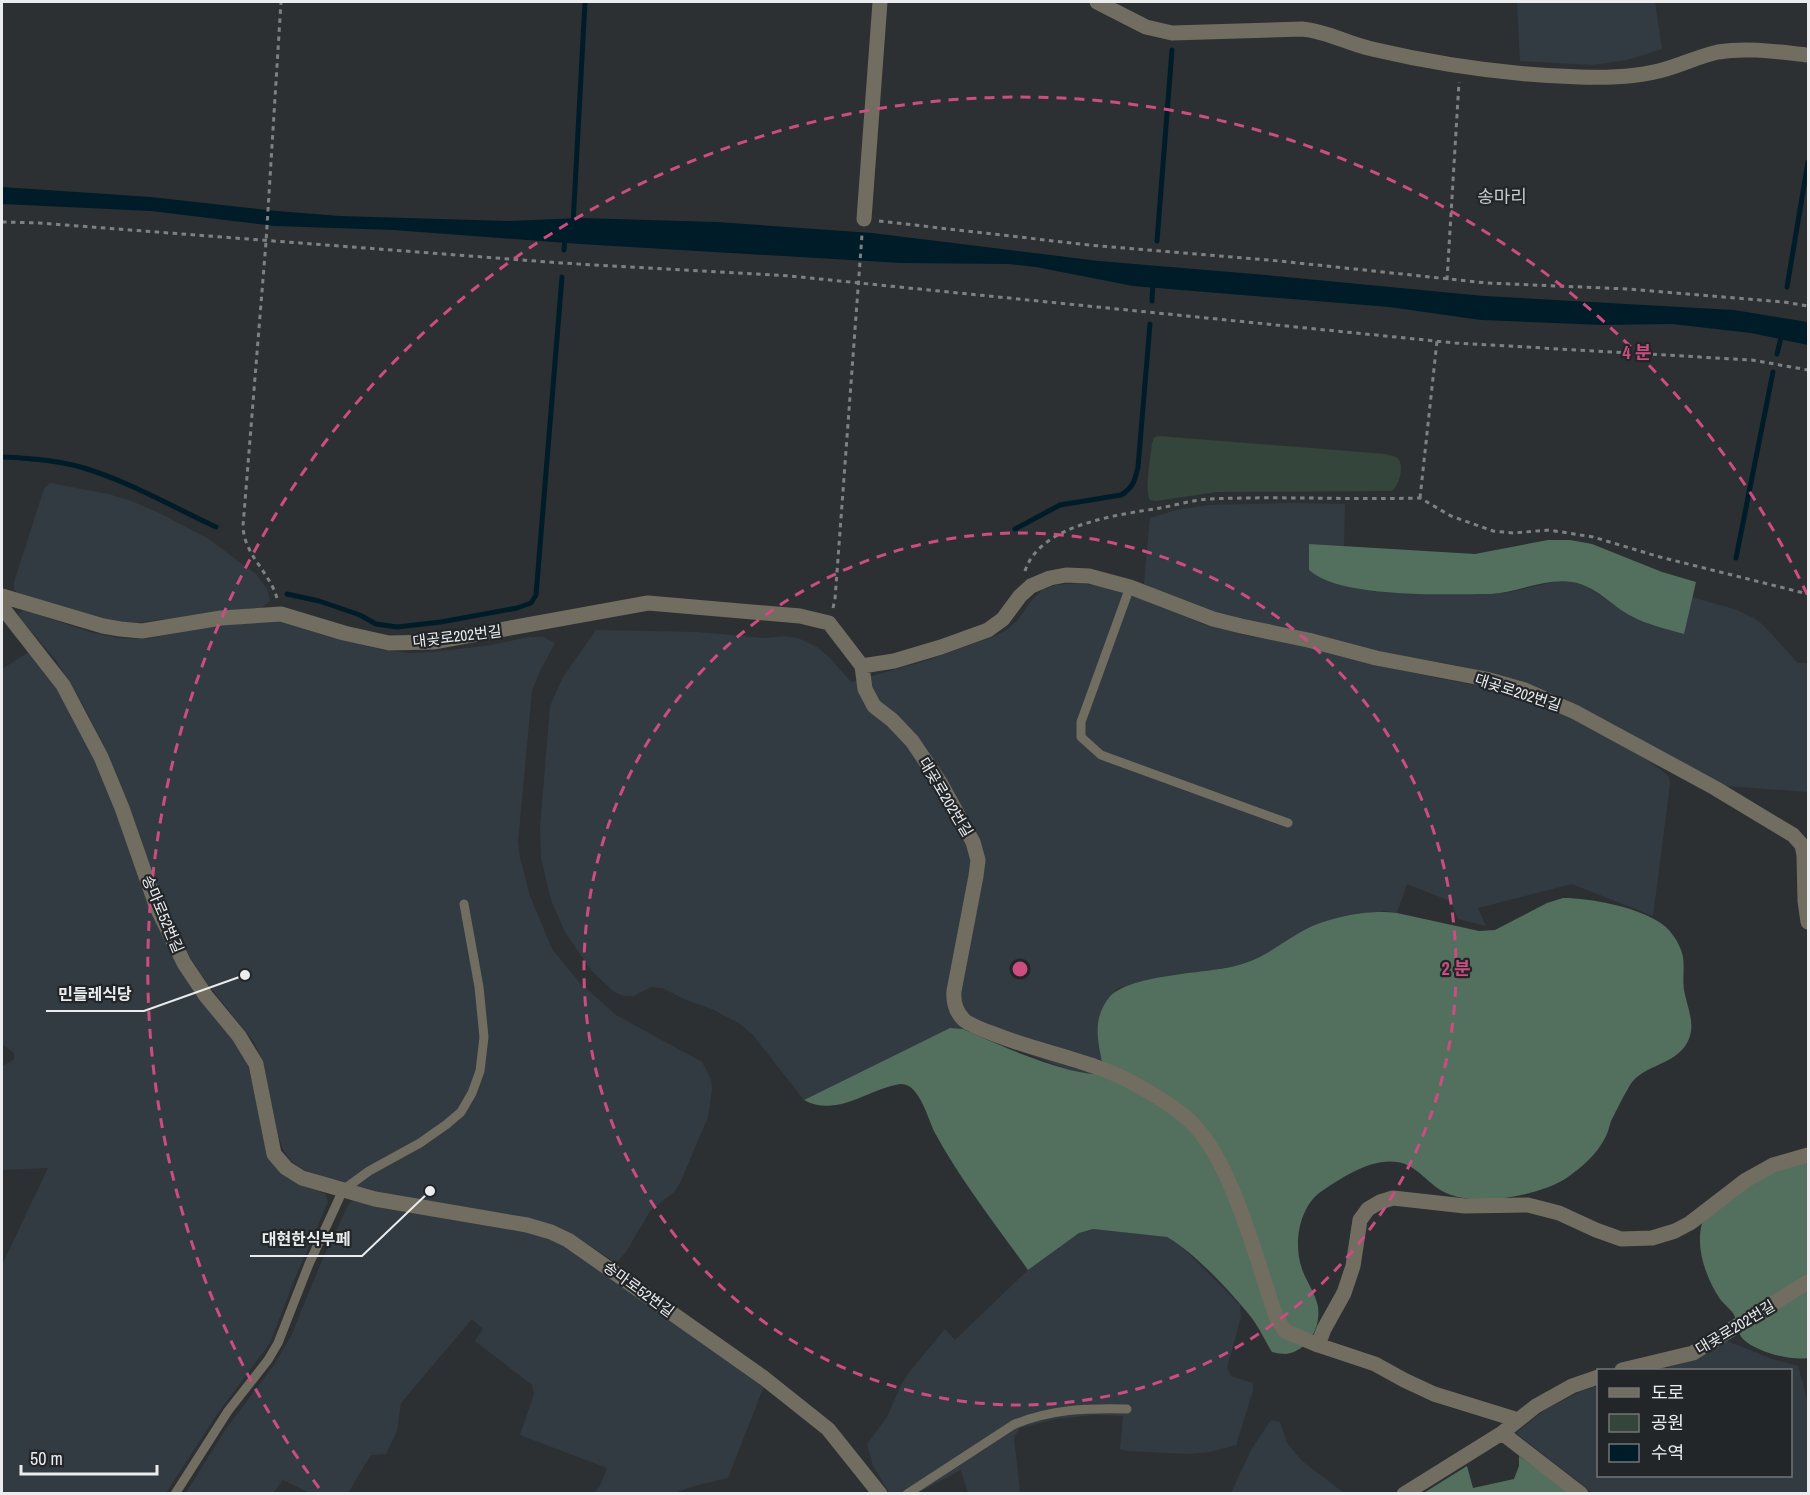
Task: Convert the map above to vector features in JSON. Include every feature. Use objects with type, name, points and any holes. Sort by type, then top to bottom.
[{"type":"street","points":[[864,219],[880,2]]},
{"type":"street","points":[[1097,2],[1158,31],[1172,33],[1315,30],[1373,50],[1532,75],[1582,77],[1649,73],[1709,54],[1732,50],[1809,55]]},
{"type":"street","name":"대곶로202번길","points":[[862,666],[894,661],[988,630],[1003,619],[1020,596],[1031,586],[1050,578],[1066,575],[1089,576],[1130,587],[1213,619],[1376,658],[1486,679],[1542,697],[1575,712],[1715,788],[1793,836],[1802,844],[1805,901],[1809,922]]},
{"type":"street","name":"대곶로202번길","points":[[2,596],[120,630],[142,631],[220,618],[280,614],[344,633],[389,643],[433,642],[648,603],[800,616],[829,623],[862,666],[865,689],[874,706],[892,720],[912,741],[973,842],[978,860],[976,876],[953,1001],[965,1020],[977,1028],[1009,1040],[1111,1072],[1135,1084],[1189,1120],[1205,1139],[1233,1193],[1276,1319],[1285,1331],[1375,1364],[1434,1394],[1518,1420]]},
{"type":"street","name":"송마로52번길","points":[[2,607],[63,685],[101,757],[122,808],[157,908],[184,963],[206,996],[239,1036],[256,1064],[274,1154],[286,1168],[302,1178],[375,1199],[527,1225],[568,1240],[764,1378],[828,1429],[880,1494]]},
{"type":"street","points":[[1318,1345],[1344,1293],[1353,1266],[1360,1220],[1368,1209],[1380,1202],[1393,1198],[1465,1206],[1528,1205],[1559,1213],[1621,1239],[1652,1238],[1675,1231],[1690,1223],[1746,1180],[1773,1165],[1809,1155]]},
{"type":"street","name":"대곶로202번길","points":[[1630,1369],[1693,1353],[1809,1282]]},
{"type":"street","points":[[1404,1494],[1502,1433],[1554,1395],[1597,1378]]},
{"type":"street","points":[[1502,1433],[1581,1494]]},
{"type":"lane","points":[[1130,587],[1081,722],[1081,737],[1101,755],[1288,823]]},
{"type":"lane","points":[[175,1494],[228,1411],[268,1360],[344,1190],[369,1171],[420,1143],[447,1124],[460,1112],[472,1093],[480,1071],[484,1037],[479,987],[464,904]]},
{"type":"lane","points":[[907,1494],[1013,1425],[1031,1417],[1072,1409],[1127,1409]]},
{"type":"path","points":[[280,614],[277,595],[271,581],[247,549],[243,537],[243,526],[266,242],[281,2]]},
{"type":"path","points":[[1447,280],[1460,65]]},
{"type":"path","points":[[829,623],[835,599],[857,283],[864,219],[1089,245],[1279,261],[1447,280],[1628,289],[1809,306]]},
{"type":"path","points":[[2,222],[561,263],[790,276],[1437,341],[1752,360],[1809,370]]},
{"type":"path","points":[[1420,498],[1437,341]]},
{"type":"path","points":[[1020,596],[1026,567],[1034,553],[1048,541],[1069,530],[1111,516],[1207,500],[1420,498],[1451,516],[1493,531],[1549,530],[1593,537],[1660,557],[1809,594]]},
{"type":"shaded area","points":[[1517,2],[1655,2],[1662,49],[1627,60],[1593,65],[1520,61]]},
{"type":"shaded area","points":[[50,483],[129,500],[207,538],[256,574],[267,589],[270,601],[261,608],[133,623],[114,622],[19,594],[14,589],[14,582],[44,489]]},
{"type":"shaded area","points":[[1345,504],[1344,546],[1309,544],[1374,592],[1491,594],[1559,581],[1574,582],[1586,586],[1634,618],[1683,634],[1692,597],[1737,610],[1754,618],[1798,663],[1808,663],[1808,792],[1725,786],[1561,697],[1528,684],[1460,666],[1370,650],[1235,619],[1188,604],[1144,584],[1150,518],[1176,510],[1208,505]]},
{"type":"shaded area","points":[[1080,583],[1108,588],[1146,600],[1203,624],[1249,636],[1300,645],[1365,663],[1502,691],[1540,703],[1577,720],[1640,755],[1665,773],[1669,777],[1670,784],[1653,916],[1572,884],[1478,908],[1486,926],[1458,919],[1450,901],[1407,884],[1397,913],[1384,911],[1232,967],[1144,981],[1118,988],[1108,999],[1101,1012],[1104,1073],[1093,1076],[1071,1071],[963,1029],[950,1028],[804,1100],[753,1035],[740,1024],[714,1010],[662,988],[651,987],[634,996],[624,996],[614,992],[591,970],[565,932],[551,900],[541,858],[540,829],[550,706],[563,677],[596,630],[697,632],[765,638],[786,636],[800,639],[817,647],[851,682],[925,661],[990,638],[1005,631],[1017,621],[1042,590],[1056,585]]},
{"type":"shaded area","points":[[24,610],[90,632],[118,638],[146,639],[223,623],[264,620],[285,622],[382,650],[410,653],[492,645],[528,637],[544,637],[555,643],[532,691],[518,842],[530,896],[552,949],[580,983],[616,1015],[702,1062],[711,1079],[712,1090],[708,1117],[680,1183],[674,1192],[650,1211],[626,1252],[616,1263],[568,1231],[550,1224],[394,1196],[321,1176],[302,1169],[291,1161],[278,1136],[263,1062],[254,1042],[206,982],[186,951],[164,903],[108,754],[82,703],[55,659],[19,617],[19,613]]},
{"type":"shaded area","points":[[30,651],[54,684],[99,765],[148,903],[243,1054],[260,1112],[289,1178],[325,1194],[328,1202],[270,1343],[218,1413],[166,1493],[2,1494],[2,1265],[48,1168],[2,1170],[2,1066],[14,1060],[14,1053],[2,1044],[2,669]]},
{"type":"shaded area","points":[[353,1200],[530,1233],[556,1241],[579,1253],[764,1386],[728,1478],[674,1493],[594,1493],[600,1486],[607,1468],[520,1435],[534,1394],[532,1385],[475,1341],[483,1329],[472,1319],[401,1403],[397,1431],[386,1454],[371,1455],[348,1493],[310,1493],[283,1480],[273,1493],[185,1494],[226,1429],[274,1365],[291,1336],[321,1263],[348,1205]]},
{"type":"shaded area","points":[[1093,1229],[1167,1237],[1178,1243],[1240,1305],[1241,1317],[1227,1368],[1231,1376],[1253,1383],[1253,1391],[1236,1445],[1210,1452],[1187,1454],[1129,1451],[1120,1449],[1123,1416],[1094,1415],[1056,1419],[1020,1428],[1014,1437],[1020,1493],[968,1493],[961,1470],[918,1493],[890,1494],[873,1466],[867,1444],[887,1417],[901,1385],[911,1370],[945,1329],[955,1340],[1028,1270],[1079,1233]]},
{"type":"shaded area","points":[[1727,1341],[1772,1359],[1798,1366],[1808,1403],[1808,1493],[1593,1493],[1516,1433],[1546,1409],[1582,1391],[1597,1386],[1597,1477],[1792,1477],[1792,1369],[1663,1369],[1702,1357]]},
{"type":"shaded area","points":[[1271,1420],[1280,1422],[1287,1443],[1302,1461],[1344,1493],[1231,1493],[1251,1450]]},
{"type":"green space","points":[[1158,436],[1386,454],[1399,460],[1401,469],[1397,484],[1392,491],[1217,492],[1155,501],[1150,500],[1148,495],[1148,480],[1152,443]]},
{"type":"green space","points":[[1548,540],[1570,540],[1592,544],[1662,572],[1696,582],[1684,634],[1637,619],[1596,591],[1572,582],[1552,582],[1491,594],[1396,593],[1345,586],[1324,579],[1309,570],[1309,544],[1475,554]]},
{"type":"green space","points":[[1563,898],[1600,902],[1638,912],[1663,924],[1675,938],[1683,959],[1684,990],[1691,1023],[1687,1043],[1675,1056],[1636,1078],[1622,1098],[1598,1149],[1579,1169],[1556,1184],[1525,1194],[1474,1199],[1446,1193],[1411,1167],[1397,1162],[1387,1162],[1358,1170],[1322,1191],[1308,1206],[1298,1237],[1299,1259],[1318,1307],[1317,1323],[1307,1343],[1294,1352],[1286,1354],[1272,1352],[1254,1321],[1212,1273],[1167,1237],[1093,1229],[1079,1233],[1028,1270],[956,1168],[935,1133],[918,1095],[907,1085],[888,1087],[852,1101],[828,1106],[816,1105],[804,1100],[950,1028],[963,1029],[1055,1066],[1091,1074],[1104,1073],[1098,1035],[1099,1017],[1108,999],[1131,984],[1245,963],[1309,928],[1346,916],[1373,912],[1397,913],[1479,931],[1495,930],[1547,903]]},
{"type":"green space","points":[[1808,1159],[1808,1358],[1801,1359],[1765,1352],[1743,1339],[1735,1316],[1720,1299],[1706,1272],[1700,1240],[1703,1220],[1759,1177]]},
{"type":"green space","points":[[1519,1456],[1572,1494],[1422,1494],[1467,1466],[1473,1488],[1514,1479],[1519,1466]]},
{"type":"water","points":[[2,187],[151,197],[340,216],[508,221],[580,218],[717,222],[872,233],[1099,261],[1484,296],[1734,310],[1808,322],[1808,345],[1751,333],[1672,324],[1602,325],[1481,320],[1389,307],[1133,286],[1036,267],[1008,264],[901,263],[580,244],[393,230],[275,226],[151,211],[2,204]]},
{"type":"waterway","points":[[573,224],[585,2]]},
{"type":"waterway","points":[[1157,241],[1172,50]]},
{"type":"waterway","points":[[1787,287],[1808,162]]},
{"type":"waterway","points":[[564,250],[565,237]]},
{"type":"waterway","points":[[287,594],[319,601],[360,615],[376,624],[397,627],[441,622],[517,608],[531,603],[536,595],[562,277]]},
{"type":"waterway","points":[[1152,301],[1153,282]]},
{"type":"waterway","points":[[1015,529],[1060,505],[1121,495],[1131,486],[1138,467],[1150,324]]},
{"type":"waterway","points":[[1777,354],[1782,333]]},
{"type":"waterway","points":[[1736,558],[1773,372]]},
{"type":"waterway","points":[[2,457],[53,461],[84,468],[135,488],[216,527]]},
{"type":"place","name":"민들레식당","points":[[245,975]]},
{"type":"place","name":"대현한식부페","points":[[430,1191]]},
{"type":"district","name":"송마리","points":[[1502,196]]}]
